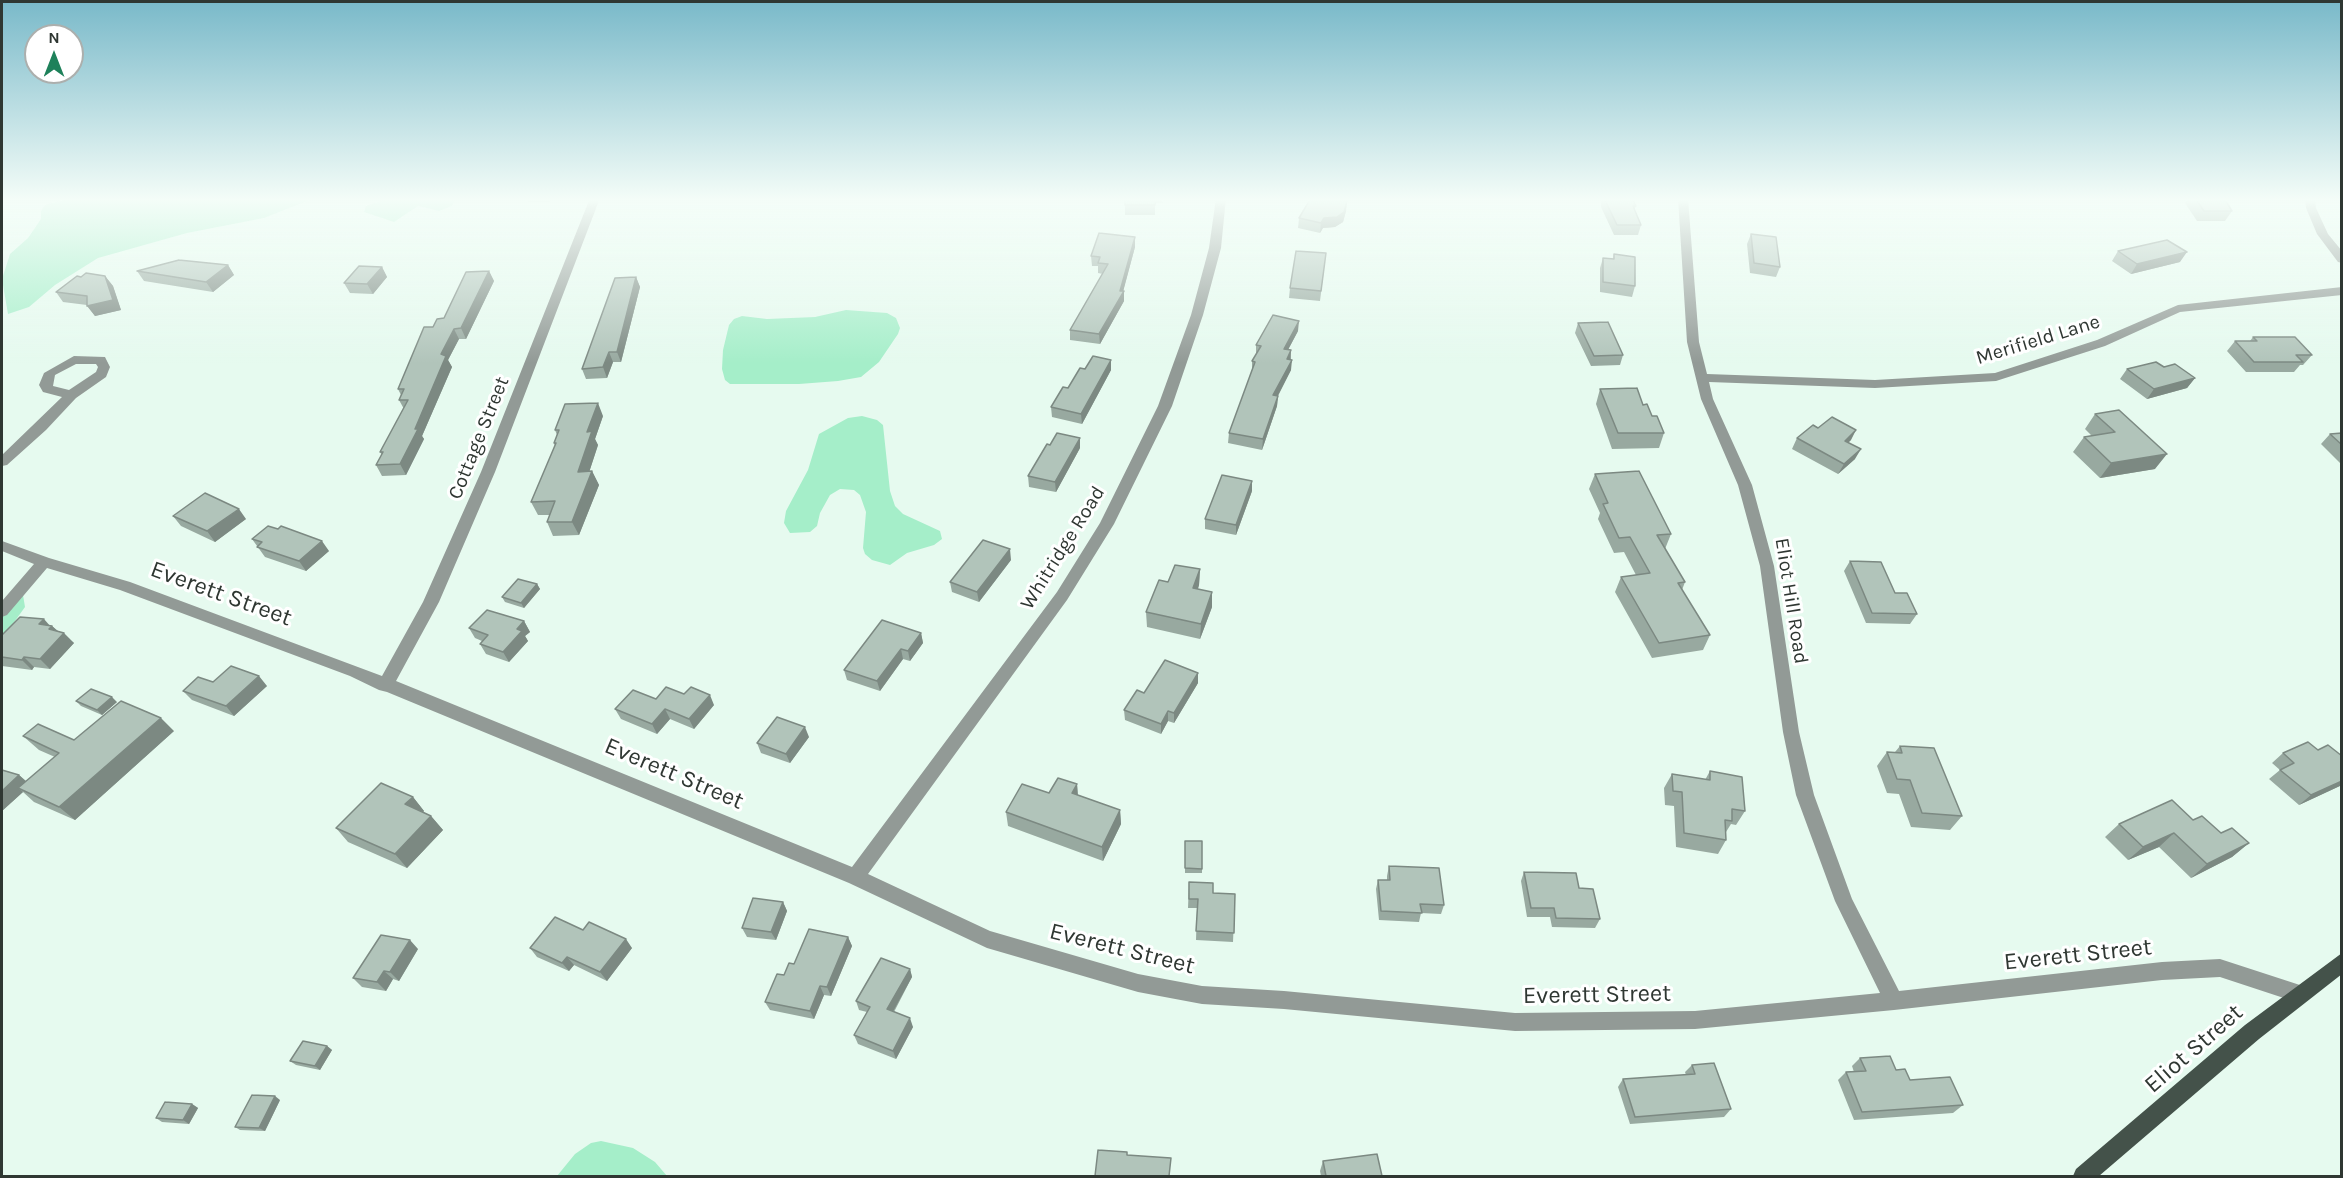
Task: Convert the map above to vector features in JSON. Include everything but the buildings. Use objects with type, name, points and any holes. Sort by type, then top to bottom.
[{"type":"main road","name":"Eliot Street","points":[[2083,1176],[2299,994],[2342,962]]},
{"type":"street","name":"Cottage Street","points":[[385,686],[431,602],[488,472],[574,253]]},
{"type":"street","name":"Whitridge Road","points":[[855,877],[1062,596],[1108,521],[1165,406],[1199,308],[1214,253]]},
{"type":"street","name":"Eliot Hill Road","points":[[1687,253],[1693,342],[1707,399],[1745,485],[1767,566],[1791,732],[1805,795],[1844,902],[1894,1001]]},
{"type":"street","name":"Merifield Lane","points":[[1702,378],[1875,384],[1996,376],[2101,343],[2178,309],[2342,291]]},
{"type":"street","points":[[2,462],[41,428],[71,395]]},
{"type":"street","name":"Everett Street","points":[[2,546],[44,562],[125,586],[248,630],[544,747],[855,877],[987,939],[1138,983],[1202,995],[1284,1000],[1515,1022],[1695,1020],[1894,1001],[2162,971],[2220,968],[2299,994]]},
{"type":"street","points":[[2,611],[44,562]]},
{"type":"green space","points":[[116,253],[98,258],[55,285],[29,307],[8,314],[2,279],[10,254]]},
{"type":"green space","points":[[846,310],[887,313],[896,318],[900,328],[879,362],[861,377],[799,384],[730,384],[725,380],[722,369],[723,350],[729,325],[734,319],[742,316],[767,319],[815,317]]},
{"type":"green space","points":[[862,416],[877,420],[883,425],[890,491],[895,506],[903,514],[940,531],[942,539],[934,545],[907,553],[890,565],[872,560],[865,554],[863,548],[866,512],[860,495],[854,490],[840,489],[830,495],[820,513],[817,526],[810,532],[790,533],[784,523],[786,511],[808,470],[819,434],[848,418]]},
{"type":"green space","points":[[23,595],[25,607],[2,639],[2,607]]},
{"type":"green space","points":[[601,1141],[633,1148],[655,1162],[667,1176],[557,1176],[575,1154],[591,1143]]}]
